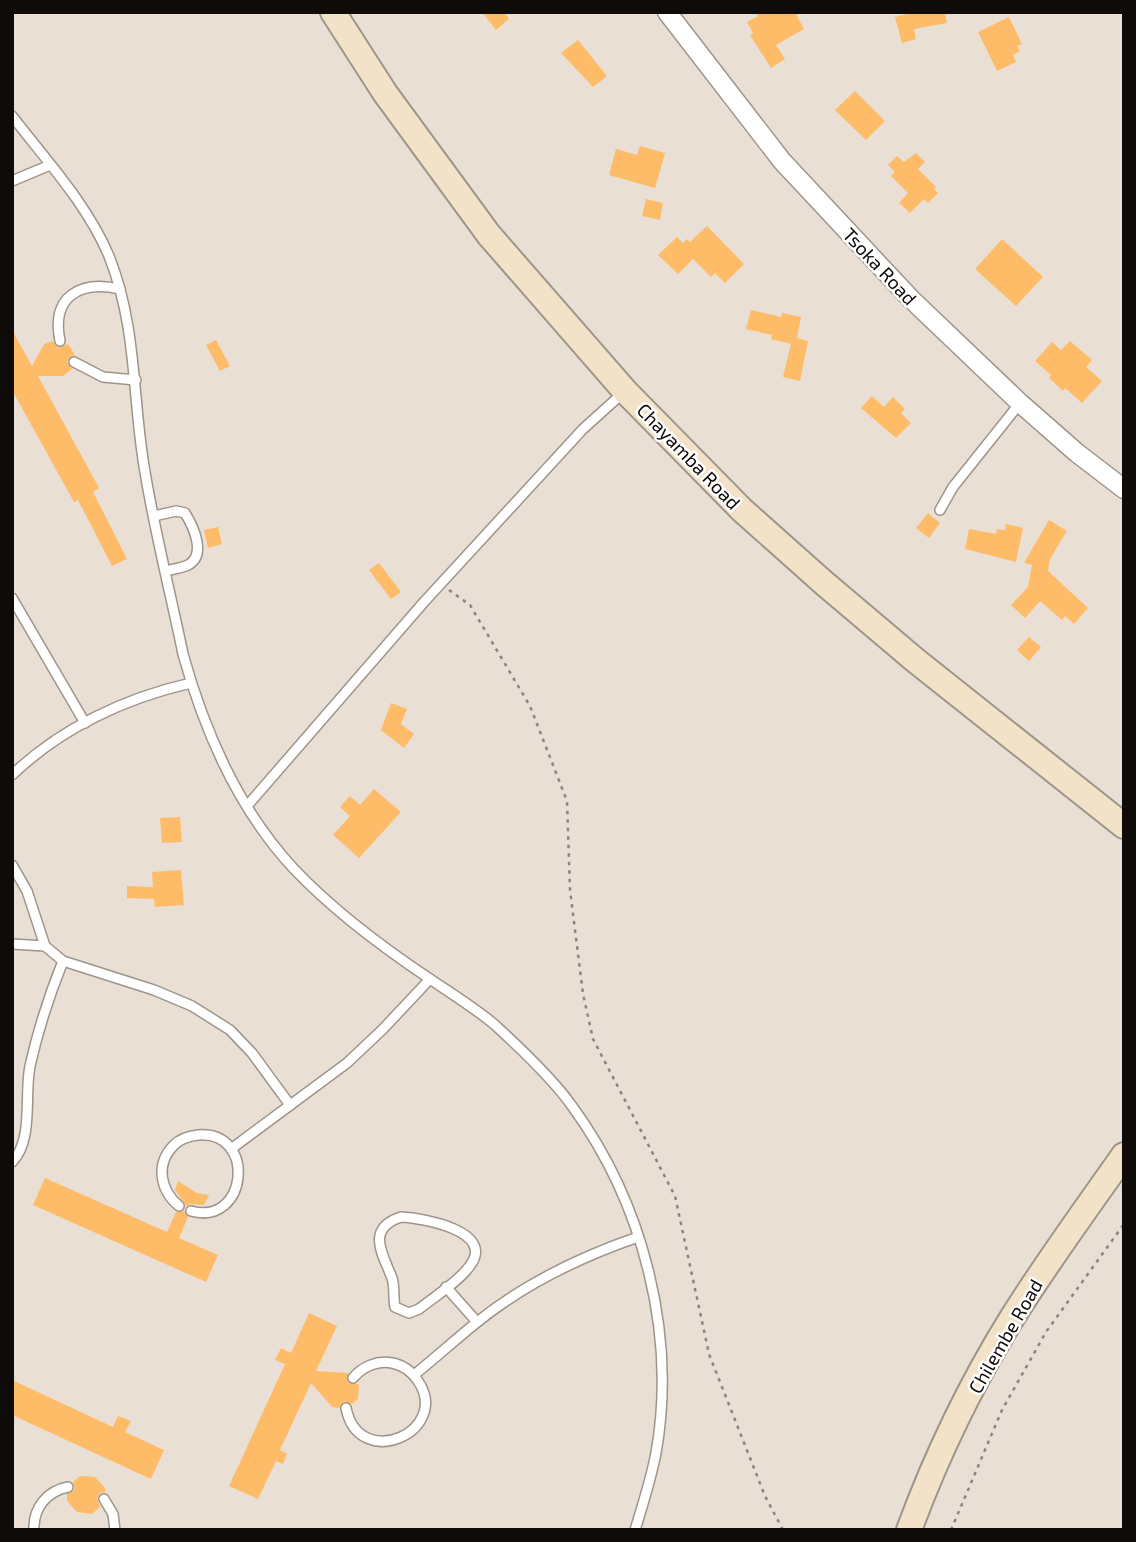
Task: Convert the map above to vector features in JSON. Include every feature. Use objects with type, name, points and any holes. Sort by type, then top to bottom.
[{"type":"main road","name":"Chayamba Road","points":[[333,12],[385,93],[489,235],[625,391],[742,510],[824,583],[915,660],[1124,826]]},
{"type":"main road","name":"Chilembe Road","points":[[909,1530],[943,1449],[976,1381],[1011,1319],[1124,1154]]},
{"type":"street","name":"Tsoka Road","points":[[667,12],[782,161],[909,298],[1020,403],[1077,453],[1124,489]]},
{"type":"lane","points":[[12,116],[101,239],[120,289],[127,314],[136,380],[144,466],[191,683],[223,761],[247,806],[264,834],[303,877],[368,933],[494,1024],[571,1104],[599,1147],[624,1197],[651,1280],[659,1329],[662,1374],[656,1452],[635,1530]]},
{"type":"lane","points":[[12,181],[50,165]]},
{"type":"lane","points":[[60,341],[58,321],[60,309],[66,299],[78,290],[92,286],[120,289]]},
{"type":"lane","points":[[74,362],[103,377],[136,380]]},
{"type":"lane","points":[[247,806],[441,584],[583,429],[625,391]]},
{"type":"lane","points":[[940,510],[953,487],[1020,403]]},
{"type":"lane","points":[[154,516],[176,511],[185,513],[192,525],[197,545],[196,557],[190,564],[166,571]]},
{"type":"lane","points":[[12,598],[85,723]]},
{"type":"lane","points":[[12,775],[33,755],[85,723],[158,690],[191,683]]},
{"type":"lane","points":[[12,865],[27,891],[45,946],[63,961],[154,990],[192,1006],[230,1030],[253,1053],[290,1105]]},
{"type":"lane","points":[[12,944],[45,946]]},
{"type":"lane","points":[[12,1162],[17,1158],[24,1137],[33,1053],[47,1002],[63,961]]},
{"type":"lane","points":[[231,1149],[347,1063],[430,979]]},
{"type":"lane","points":[[179,1206],[170,1198],[163,1185],[161,1170],[166,1155],[176,1143],[189,1136],[205,1135],[219,1139],[231,1149],[238,1163],[240,1178],[235,1192],[225,1204],[212,1211],[191,1211]]},
{"type":"lane","points":[[401,1217],[454,1228],[466,1234],[473,1243],[475,1255],[470,1266],[446,1287],[419,1309],[409,1313],[395,1307],[393,1282],[381,1252],[379,1239],[382,1228],[401,1217]]},
{"type":"lane","points":[[414,1375],[477,1322],[532,1284],[574,1262],[638,1237]]},
{"type":"lane","points":[[446,1287],[477,1322]]},
{"type":"lane","points":[[346,1408],[351,1424],[360,1434],[385,1442],[398,1440],[409,1434],[424,1412],[422,1386],[404,1367],[378,1363],[366,1367],[353,1378]]},
{"type":"lane","points":[[34,1530],[39,1505],[54,1491],[68,1487]]},
{"type":"lane","points":[[104,1499],[113,1514],[115,1530]]},
{"type":"path","points":[[441,584],[470,605],[516,682],[530,706],[568,801],[570,890],[583,994],[593,1039],[675,1196],[709,1354],[765,1496],[783,1530]]},
{"type":"path","points":[[951,1530],[1002,1410],[1040,1343],[1124,1224]]},
{"type":"building","points":[[482,12],[504,12],[509,19],[496,30]]},
{"type":"building","points":[[755,12],[795,12],[804,29],[776,45],[785,59],[771,68],[750,35],[753,33],[747,22],[758,16]]},
{"type":"building","points":[[915,12],[945,12],[947,23],[914,29],[916,39],[902,43],[895,17]]},
{"type":"building","points":[[1009,17],[1022,44],[1017,46],[1020,51],[1013,55],[1016,62],[997,71],[978,32]]},
{"type":"building","points":[[578,40],[607,76],[593,87],[561,53]]},
{"type":"building","points":[[855,91],[885,121],[866,140],[835,110]]},
{"type":"building","points":[[640,146],[665,153],[655,188],[609,175],[616,149],[637,155]]},
{"type":"building","points":[[916,153],[925,162],[918,169],[936,187],[934,189],[938,193],[928,203],[924,199],[910,213],[899,203],[908,193],[891,176],[895,172],[888,165],[897,156],[904,162]]},
{"type":"building","points":[[646,199],[663,203],[660,220],[642,216]]},
{"type":"building","points":[[707,226],[744,264],[725,283],[715,273],[711,277],[693,259],[678,274],[658,255],[677,237],[683,243],[687,239],[690,242]]},
{"type":"building","points":[[1002,239],[1043,277],[1016,306],[975,269]]},
{"type":"building","points":[[751,310],[781,317],[782,313],[801,317],[797,338],[808,341],[800,381],[783,377],[791,344],[771,339],[772,335],[746,329]]},
{"type":"building","points":[[12,330],[32,366],[44,344],[53,341],[58,348],[68,344],[75,355],[67,362],[72,369],[63,376],[38,376],[99,488],[93,492],[127,559],[112,566],[78,500],[74,502],[12,390]]},
{"type":"building","points":[[216,340],[230,366],[220,371],[206,345]]},
{"type":"building","points":[[1070,341],[1092,360],[1086,367],[1102,381],[1082,403],[1065,388],[1063,391],[1049,378],[1051,375],[1035,361],[1052,342],[1061,350]]},
{"type":"building","points":[[872,396],[884,407],[893,397],[905,409],[901,413],[911,423],[896,438],[861,408]]},
{"type":"building","points":[[928,513],[940,523],[929,538],[916,528]]},
{"type":"building","points":[[1049,520],[1067,531],[1050,559],[1048,571],[1088,608],[1074,624],[1065,616],[1062,620],[1040,601],[1025,618],[1011,605],[1028,587],[1032,565],[1024,563]]},
{"type":"building","points":[[1006,524],[1023,528],[1016,562],[965,549],[969,529],[996,534],[997,529],[1005,530]]},
{"type":"building","points":[[218,527],[222,544],[208,548],[204,530]]},
{"type":"building","points":[[379,563],[401,592],[391,599],[369,570]]},
{"type":"building","points":[[1029,637],[1041,647],[1029,661],[1017,650]]},
{"type":"building","points":[[391,703],[407,709],[401,724],[414,734],[404,748],[381,730]]},
{"type":"building","points":[[374,789],[401,812],[359,858],[333,835],[350,816],[340,807],[350,796],[360,805]]},
{"type":"building","points":[[180,817],[182,842],[162,843],[160,818]]},
{"type":"building","points":[[181,870],[184,905],[155,907],[154,899],[127,898],[127,886],[153,887],[152,872]]},
{"type":"building","points":[[45,1178],[167,1232],[176,1212],[184,1211],[188,1217],[179,1238],[218,1255],[206,1282],[33,1205]]},
{"type":"building","points":[[178,1181],[197,1193],[209,1195],[204,1205],[186,1206],[175,1190]]},
{"type":"building","points":[[309,1313],[337,1326],[316,1371],[348,1373],[348,1383],[359,1384],[358,1399],[352,1404],[344,1401],[339,1408],[332,1407],[311,1383],[280,1450],[287,1454],[283,1464],[276,1461],[258,1499],[229,1486],[285,1364],[275,1360],[281,1348],[291,1353]]},
{"type":"building","points":[[12,1380],[113,1427],[118,1416],[131,1421],[125,1432],[164,1450],[151,1479],[12,1415]]},
{"type":"building","points":[[80,1476],[95,1477],[105,1488],[105,1492],[100,1493],[97,1498],[100,1507],[92,1514],[77,1512],[67,1501],[67,1494],[75,1489],[73,1482]]}]
